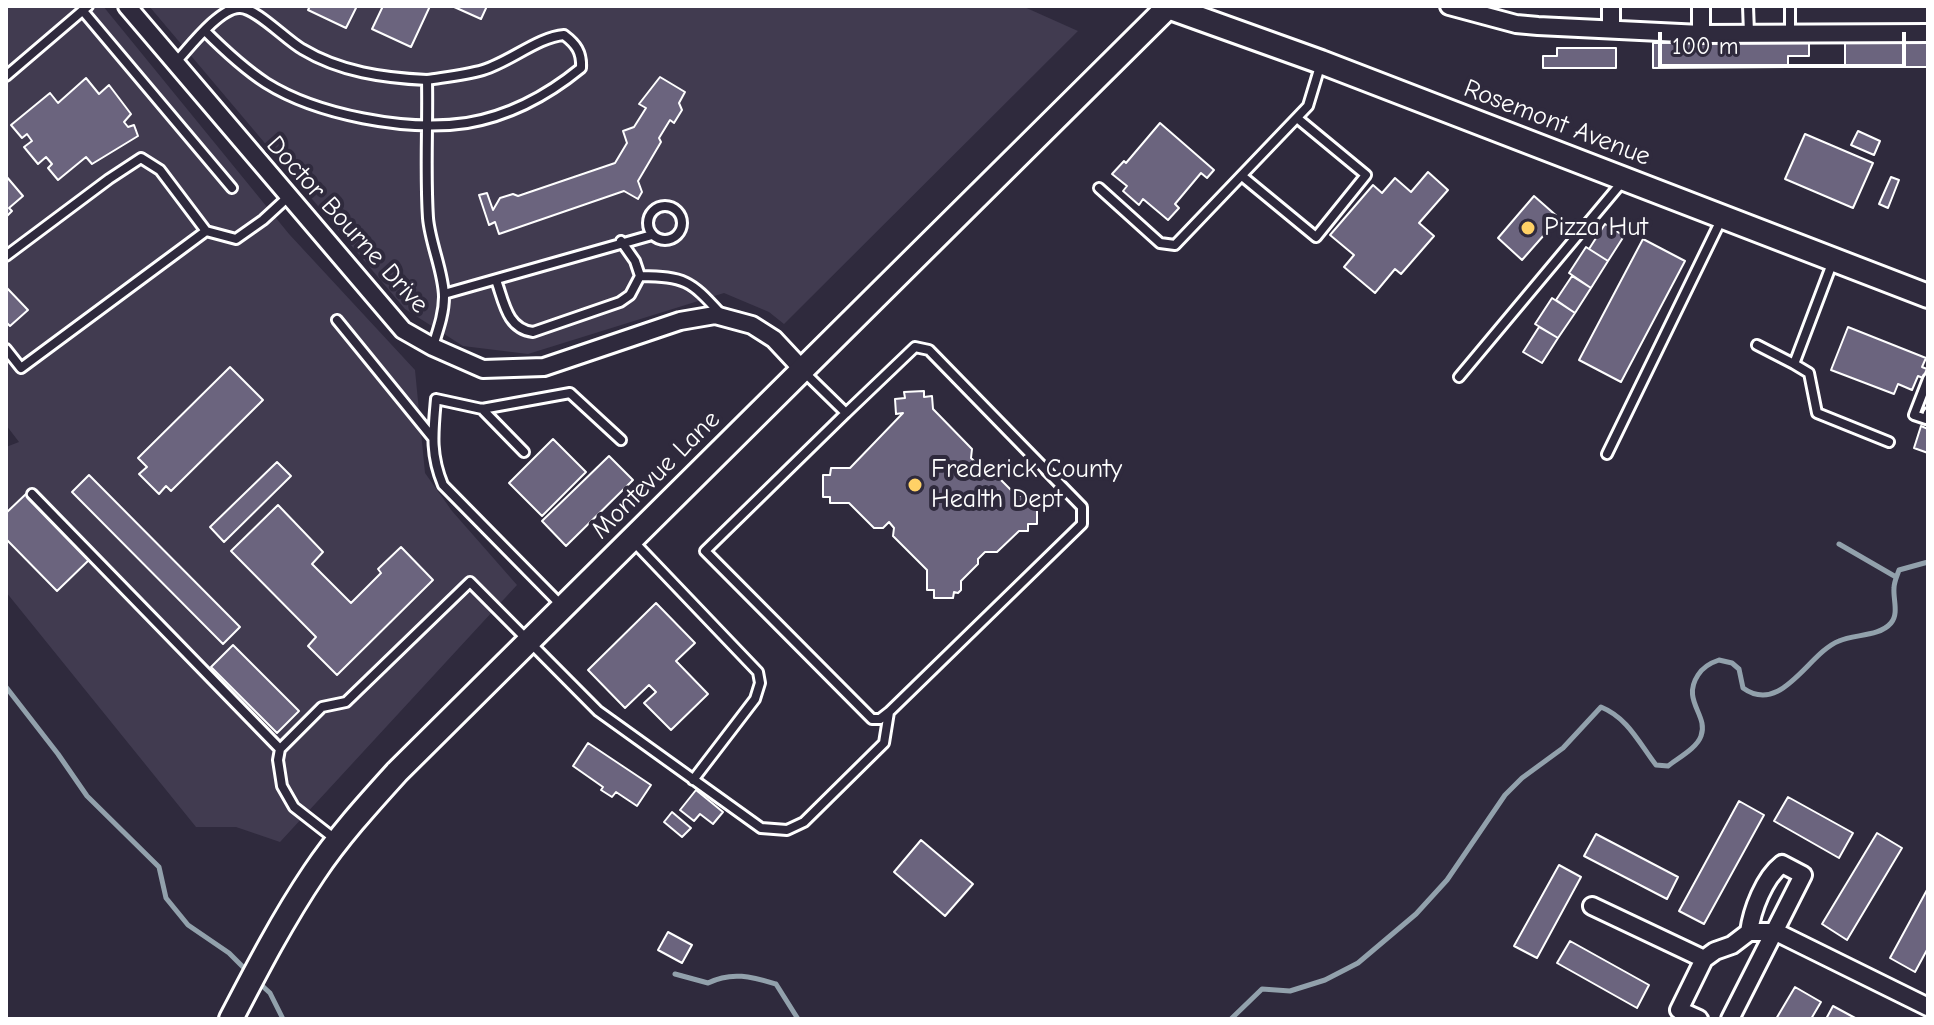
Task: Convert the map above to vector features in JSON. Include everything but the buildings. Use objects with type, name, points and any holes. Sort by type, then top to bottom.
[{"type":"street","name":"Doctor Bourne Drive","points":[[127,6],[403,330],[433,347],[483,369],[544,367],[680,321],[715,315],[752,325],[774,339],[802,369]]},
{"type":"street","name":"Rosemont Avenue","points":[[1166,6],[1321,62],[1928,296]]},
{"type":"street","name":"Montevue Lane","points":[[234,1014],[316,870],[397,772],[1166,6]]},
{"type":"street","points":[[1449,6],[1516,24],[1701,34],[1928,33]]},
{"type":"street","points":[[1611,6],[1611,29]]},
{"type":"street","points":[[1701,6],[1701,34]]},
{"type":"street","points":[[1730,1019],[1803,875],[1782,864],[1772,872],[1750,921],[1749,932]]},
{"type":"street","points":[[1592,906],[1704,959]]},
{"type":"street","points":[[1699,1019],[1679,1010],[1704,959],[1732,945],[1749,932],[1776,932],[1928,1007]]},
{"type":"lane","points":[[1748,6],[1749,34]]},
{"type":"lane","points":[[1790,6],[1790,34]]},
{"type":"lane","points":[[175,63],[205,31],[230,9],[242,7],[303,50],[382,78],[427,80],[484,70],[552,36],[564,35],[575,44],[582,57],[581,68],[558,88],[510,111],[466,123],[428,125],[348,115],[308,102],[267,84],[231,57],[205,31]]},
{"type":"lane","points":[[6,76],[86,8],[232,188]]},
{"type":"lane","points":[[1099,188],[1160,243],[1175,245],[1297,118],[1311,98],[1321,62]]},
{"type":"lane","points":[[427,80],[428,219],[444,294],[433,347]]},
{"type":"lane","points":[[1242,176],[1316,237],[1366,175],[1297,118]]},
{"type":"lane","points":[[6,256],[141,158],[160,170],[206,231],[236,239],[288,197]]},
{"type":"lane","points":[[1459,377],[1625,179]]},
{"type":"lane","points":[[444,294],[621,241],[652,235],[664,240],[676,236],[682,225],[678,212],[666,207],[654,211],[648,222],[652,235]]},
{"type":"lane","points":[[1607,454],[1722,218]]},
{"type":"lane","points":[[6,349],[21,368],[206,231]]},
{"type":"lane","points":[[496,280],[515,325],[522,331],[533,332],[620,302],[630,295],[640,276],[635,261],[621,241]]},
{"type":"lane","points":[[1794,364],[1833,260]]},
{"type":"lane","points":[[640,276],[675,277],[686,281],[723,317]]},
{"type":"lane","points":[[337,320],[433,438]]},
{"type":"lane","points":[[1757,345],[1809,373],[1817,413],[1889,442]]},
{"type":"lane","points":[[915,347],[929,350],[1082,507],[1082,524],[889,712],[880,719],[872,719],[705,551],[915,347]]},
{"type":"lane","points":[[802,369],[846,413]]},
{"type":"lane","points":[[1928,379],[1914,415],[1926,419],[1928,413]]},
{"type":"lane","points":[[564,607],[443,485],[434,463],[436,399],[482,409],[570,393],[621,440]]},
{"type":"lane","points":[[482,409],[524,452]]},
{"type":"lane","points":[[32,494],[280,749]]},
{"type":"lane","points":[[631,539],[758,672],[760,683],[755,699],[693,780]]},
{"type":"lane","points":[[338,841],[294,807],[282,786],[278,760],[280,749],[322,707],[346,702],[470,582],[598,711],[761,828],[787,830],[804,822],[884,743],[889,712]]},
{"type":"shaded area","points":[[6,6],[103,6],[289,234],[415,370],[425,473],[452,511],[517,585],[280,842],[236,827],[196,827],[6,592],[6,447],[19,442],[6,425]]},
{"type":"shaded area","points":[[149,6],[1022,6],[1078,31],[784,324],[769,312],[724,293],[528,354],[463,346],[405,309]]},
{"type":"waterway","points":[[1839,544],[1896,577]]},
{"type":"waterway","points":[[1231,1019],[1262,989],[1290,991],[1325,980],[1358,963],[1416,914],[1447,880],[1505,795],[1522,778],[1563,748],[1601,707],[1626,724],[1656,765],[1668,766],[1691,749],[1701,736],[1702,721],[1692,693],[1704,668],[1719,660],[1732,663],[1739,669],[1743,688],[1757,695],[1782,689],[1816,657],[1839,641],[1886,628],[1895,615],[1894,586],[1899,570],[1928,562]]},
{"type":"waterway","points":[[6,687],[87,796],[159,867],[166,898],[188,925],[229,953],[250,974]]},
{"type":"waterway","points":[[675,974],[708,983],[734,976],[776,984],[798,1019]]},
{"type":"waterway","points":[[257,981],[270,993],[283,1019]]},
{"type":"place","name":"Pizza Hut","points":[[1528,228]]},
{"type":"place","name":"Frederick County Health Dept","points":[[915,485]]}]
